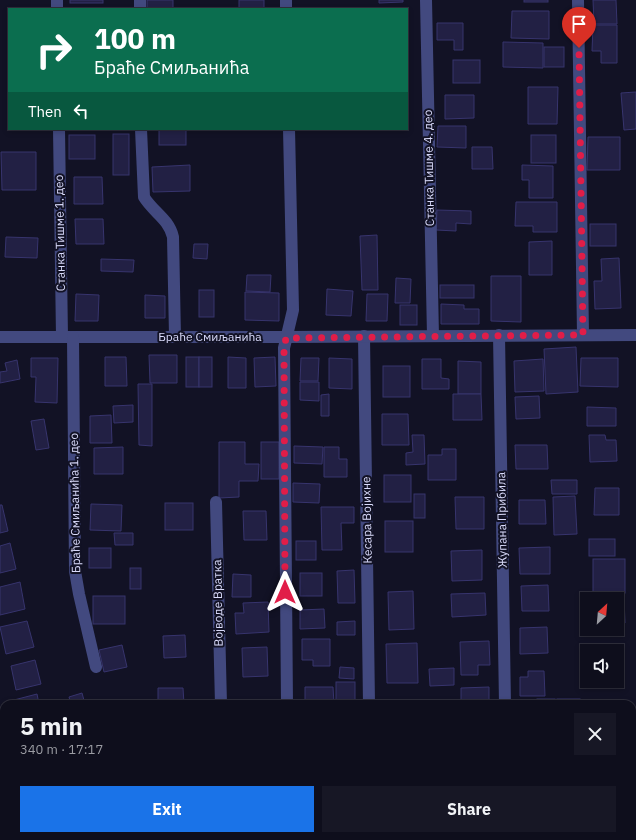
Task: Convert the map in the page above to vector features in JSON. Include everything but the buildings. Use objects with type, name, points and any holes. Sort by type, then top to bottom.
[{"type":"street","name":"Станка Тишме 4. део","points":[[426,0],[432,336]]},
{"type":"street","points":[[578,0],[583,335]]},
{"type":"street","name":"Станка Тишме 1. део","points":[[59,130],[68,337]]},
{"type":"street","points":[[141,130],[144,197],[149,205],[168,223],[173,237],[174,336]]},
{"type":"street","points":[[287,700],[284,348],[293,310],[288,130]]},
{"type":"street","name":"Браће Смиљанића","points":[[0,336],[174,336],[286,338],[364,336],[636,335]]},
{"type":"street","name":"Кесара Војихне","points":[[364,336],[369,700]]},
{"type":"street","name":"Жупана Прибила","points":[[499,336],[505,700]]},
{"type":"street","name":"Браће Смиљанића 1. део","points":[[68,337],[76,571],[78,594],[96,667]]},
{"type":"street","name":"Војводе Вратка","points":[[216,502],[220,700]]},
{"type":"route","points":[[285,592],[284,348],[286,338],[364,336],[583,335],[579,48]]}]
